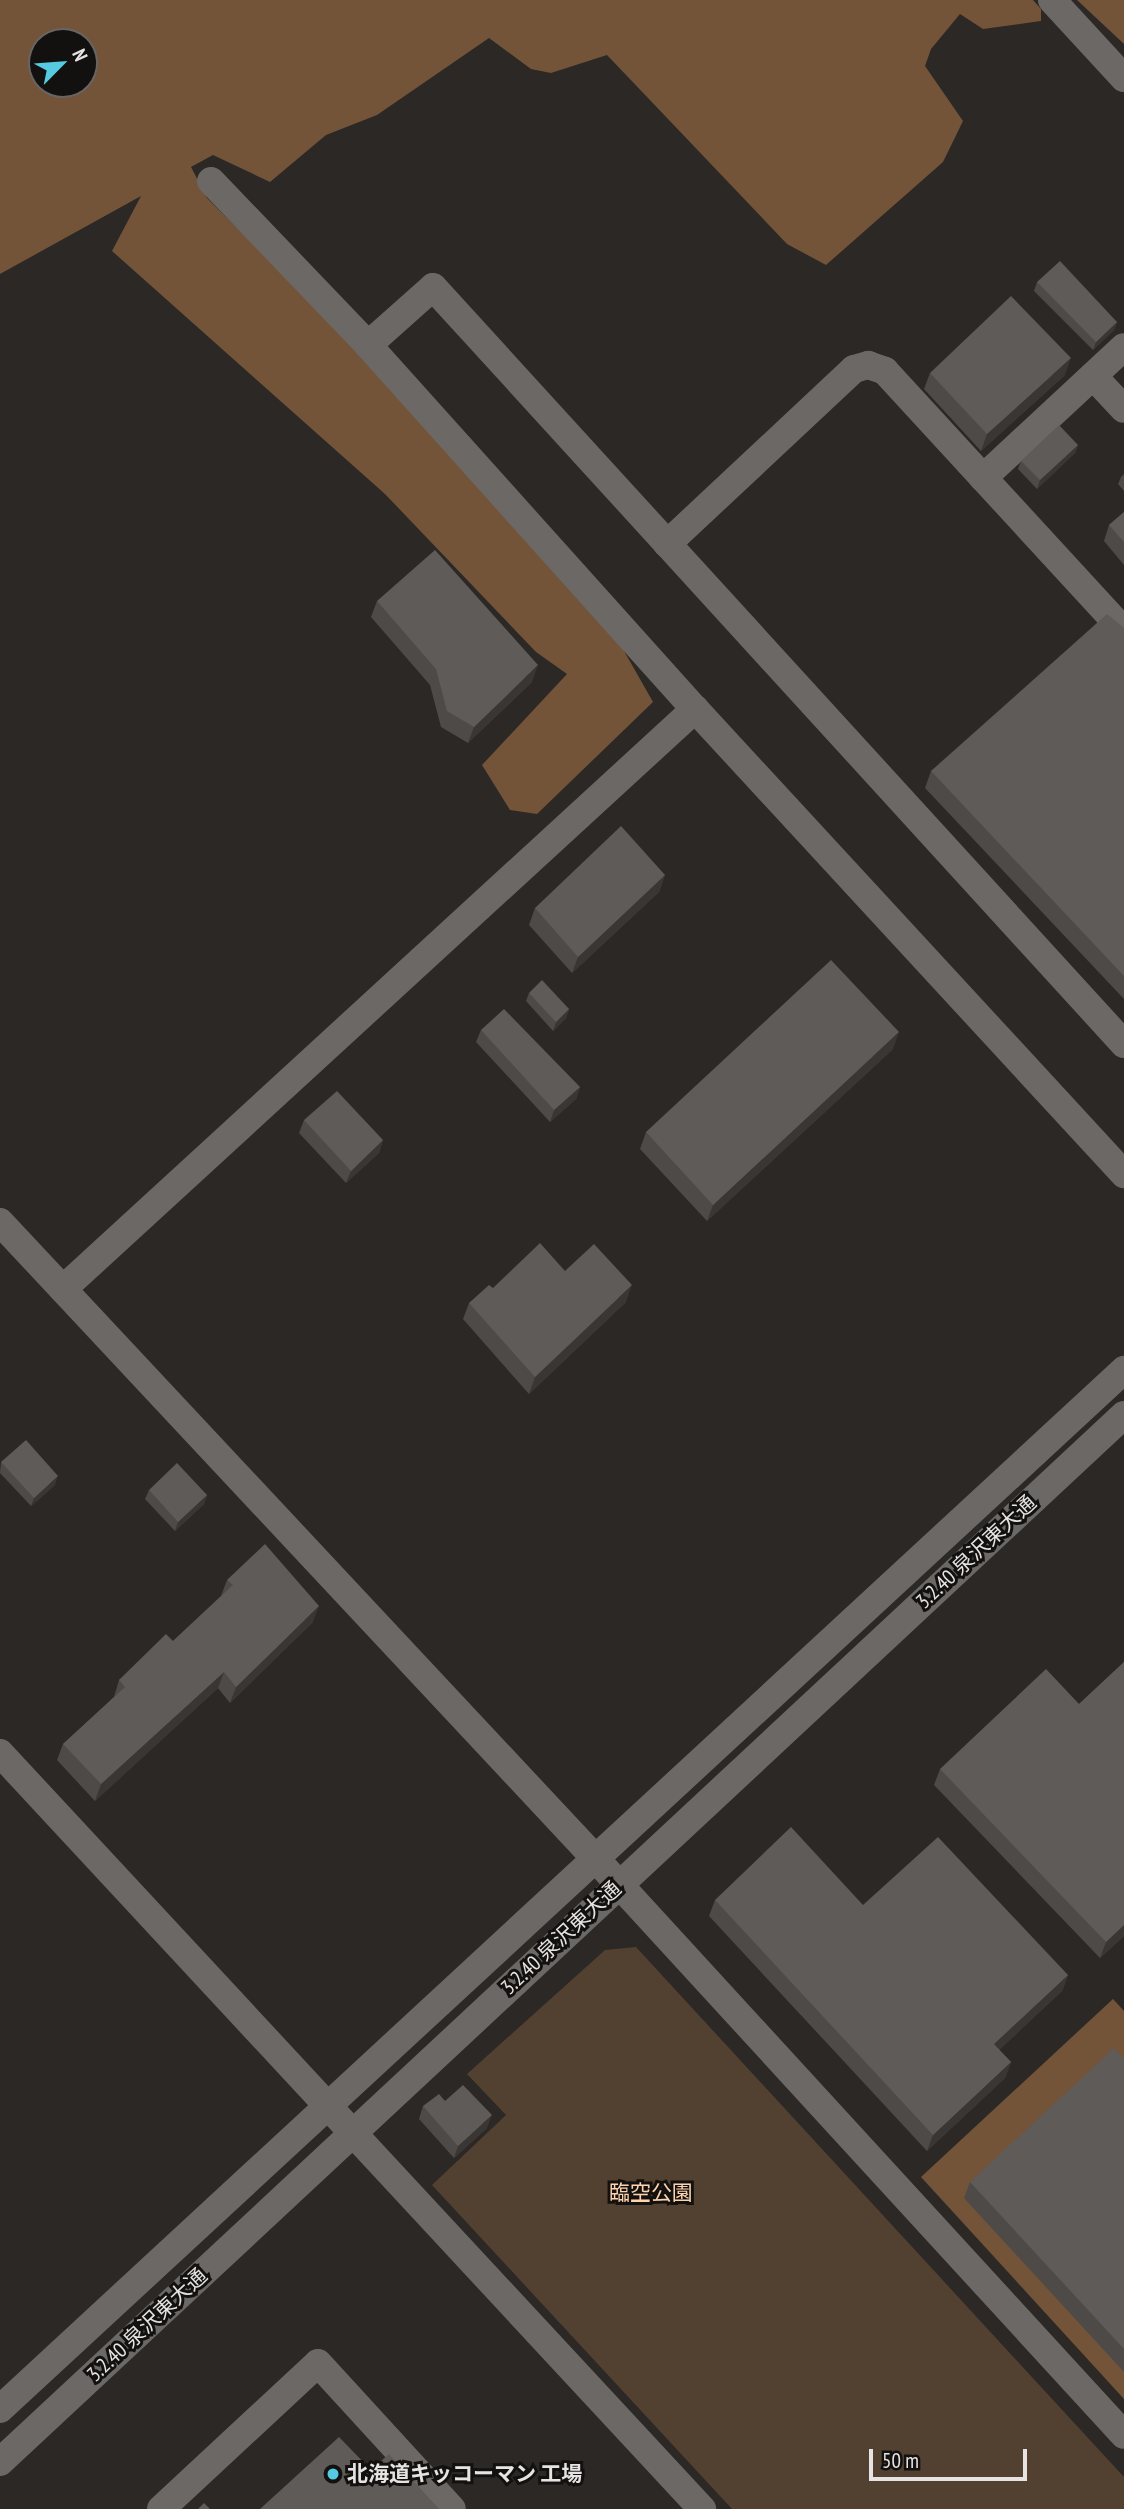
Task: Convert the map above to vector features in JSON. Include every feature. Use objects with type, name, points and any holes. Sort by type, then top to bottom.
[{"type":"street","points":[[1052,0],[1124,78]]},
{"type":"street","points":[[211,181],[368,345],[695,709],[1124,1174]]},
{"type":"street","points":[[368,345],[433,287],[1124,1044]]},
{"type":"street","points":[[983,478],[1124,347]]},
{"type":"street","points":[[667,544],[854,369],[868,365],[885,372],[1124,631]]},
{"type":"street","points":[[1093,376],[1124,409]]},
{"type":"street","points":[[63,1289],[695,709]]},
{"type":"street","points":[[0,1222],[594,1857],[1124,2435]]},
{"type":"street","name":"3.2.40 泉沢東大通","points":[[0,2409],[594,1857],[1124,1370]]},
{"type":"street","name":"3.2.40 泉沢東大通","points":[[0,2462],[1124,1415]]},
{"type":"street","points":[[0,1753],[702,2509]]},
{"type":"street","points":[[161,2509],[318,2363],[452,2509]]},
{"type":"green space","name":"臨空公園","points":[[636,1947],[1124,2477],[1124,2509],[732,2509],[432,2185],[506,2115],[467,2074],[605,1950]]},
{"type":"shaded area","points":[[0,0],[1033,0],[1041,9],[1041,21],[983,29],[960,14],[931,49],[925,66],[963,121],[943,162],[826,265],[787,244],[607,55],[551,73],[531,69],[489,38],[377,115],[326,135],[270,182],[213,155],[191,167],[207,198],[322,313],[615,635],[653,702],[537,814],[510,810],[482,765],[567,674],[536,652],[385,494],[112,251],[141,196],[0,274]]},
{"type":"shaded area","points":[[1077,0],[1124,0],[1124,44]]},
{"type":"shaded area","points":[[1113,1999],[1124,2011],[1124,2399],[921,2177]]},
{"type":"building","points":[[1060,261],[1117,322],[1096,342],[1037,282]]},
{"type":"building","points":[[1011,296],[1071,358],[987,434],[930,373]]},
{"type":"building","points":[[1059,425],[1078,445],[1040,480],[1021,461]]},
{"type":"building","points":[[1124,512],[1124,542],[1109,525]]},
{"type":"building","points":[[435,550],[538,665],[474,727],[447,711],[436,669],[377,601]]},
{"type":"building","points":[[1107,614],[1124,628],[1124,976],[931,771]]},
{"type":"building","points":[[621,826],[665,875],[578,957],[535,908]]},
{"type":"building","points":[[831,960],[899,1032],[713,1205],[646,1132]]},
{"type":"building","points":[[542,980],[569,1009],[556,1022],[529,993]]},
{"type":"building","points":[[504,1009],[580,1087],[554,1110],[481,1030]]},
{"type":"building","points":[[337,1091],[383,1140],[351,1171],[304,1120]]},
{"type":"building","points":[[540,1243],[565,1271],[594,1244],[632,1285],[535,1377],[469,1303],[489,1285],[493,1288]]},
{"type":"building","points":[[26,1440],[58,1476],[34,1498],[1,1462]]},
{"type":"building","points":[[177,1463],[207,1495],[178,1522],[149,1490]]},
{"type":"building","points":[[265,1544],[319,1606],[236,1687],[224,1672],[101,1784],[63,1744],[125,1687],[119,1680],[166,1634],[173,1641],[233,1585],[227,1580]]},
{"type":"building","points":[[1124,1662],[1124,1925],[1106,1942],[940,1769],[1046,1669],[1079,1704]]},
{"type":"building","points":[[791,1827],[863,1905],[938,1837],[1068,1975],[994,2044],[1011,2062],[933,2135],[715,1900]]},
{"type":"building","points":[[1114,2048],[1124,2059],[1124,2349],[970,2182]]},
{"type":"building","points":[[463,2085],[492,2115],[458,2146],[423,2106],[439,2094],[445,2101]]},
{"type":"building","name":"北海道キッコーマン 工場","points":[[339,2437],[371,2470],[389,2454],[439,2509],[260,2509]]},
{"type":"building","points":[[204,2503],[210,2509],[198,2509]]},
{"type":"place","name":"北海道キッコーマン 工場","points":[[333,2474]]}]
